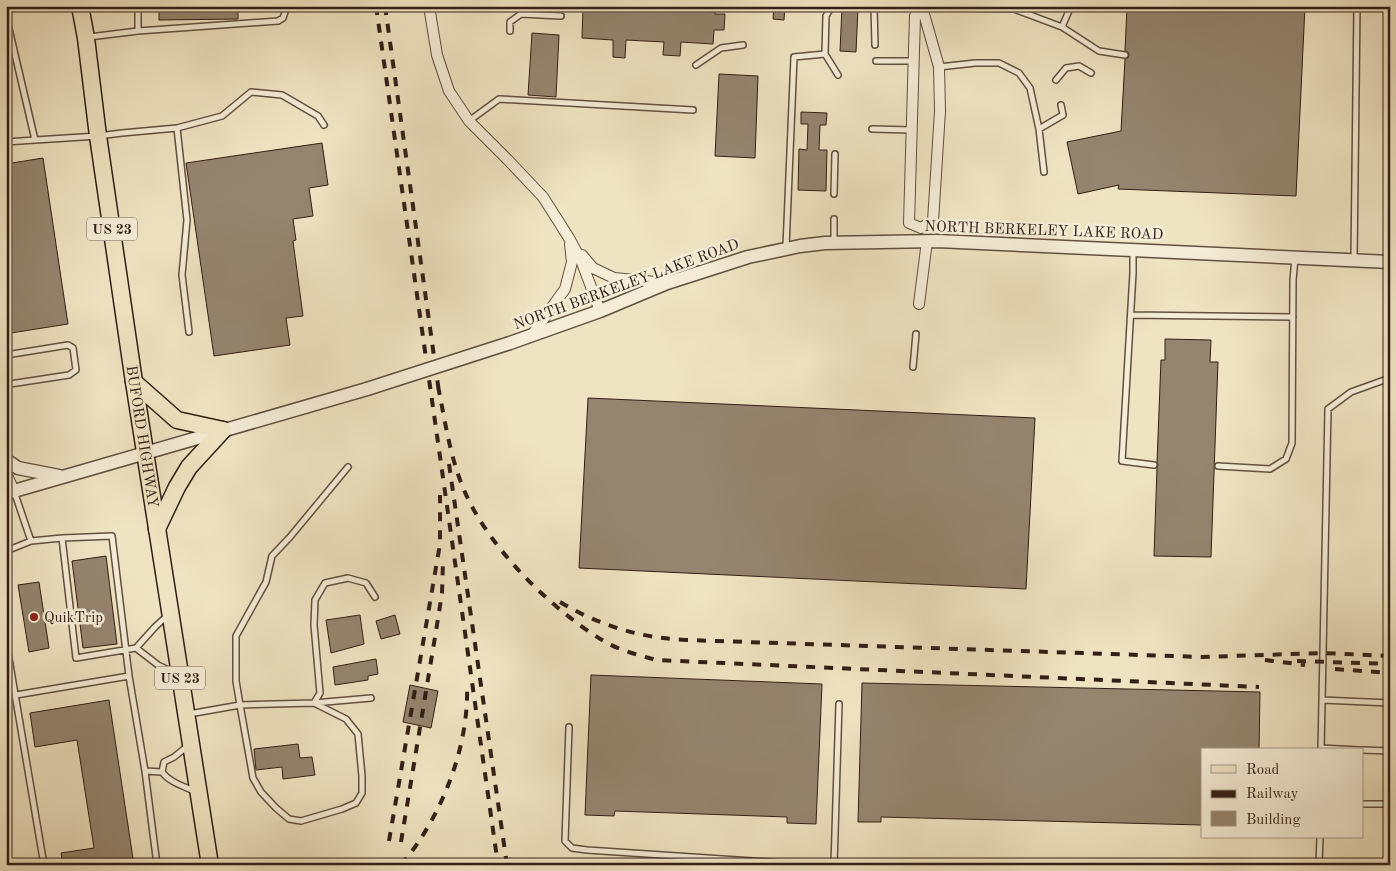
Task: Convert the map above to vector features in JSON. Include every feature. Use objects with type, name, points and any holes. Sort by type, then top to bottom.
[{"type":"main road","name":"BUFORD HIGHWAY","points":[[80,6],[134,382],[210,865]]},
{"type":"main road","points":[[134,382],[177,420],[223,430]]},
{"type":"main road","points":[[157,529],[189,467],[223,430]]},
{"type":"street","points":[[430,6],[437,55],[449,92],[469,121],[543,197],[581,260],[600,311]]},
{"type":"street","points":[[919,7],[915,16],[909,223],[923,237]]},
{"type":"street","points":[[919,7],[924,14],[939,67],[940,111],[933,222],[923,237],[919,304]]},
{"type":"street","name":"NORTH BERKELEY LAKE ROAD","points":[[10,492],[367,389],[532,336],[600,311],[667,283],[748,257],[800,246],[923,237],[1133,250],[1390,262]]},
{"type":"street","points":[[569,238],[593,268],[614,278],[667,283]]},
{"type":"street","points":[[532,336],[565,289],[572,262],[569,238]]},
{"type":"street","points":[[6,460],[18,468],[61,477]]},
{"type":"street","points":[[6,473],[10,492]]},
{"type":"lane","points":[[138,6],[138,31]]},
{"type":"lane","points":[[86,38],[138,31],[278,21],[283,18],[287,6]]},
{"type":"lane","points":[[832,6],[826,16],[825,54],[838,75]]},
{"type":"lane","points":[[874,6],[875,45]]},
{"type":"lane","points":[[1062,27],[1071,6]]},
{"type":"lane","points":[[1354,261],[1357,6]]},
{"type":"lane","points":[[919,7],[1014,7],[1062,27],[1099,51],[1125,54]]},
{"type":"lane","points":[[510,31],[510,22],[522,14],[561,16]]},
{"type":"lane","points":[[6,16],[35,140]]},
{"type":"lane","points":[[696,65],[721,48],[743,45]]},
{"type":"lane","points":[[786,249],[794,56],[825,54]]},
{"type":"lane","points":[[876,61],[913,61]]},
{"type":"lane","points":[[939,67],[975,63],[999,63],[1019,73],[1030,88],[1039,129],[1044,172]]},
{"type":"lane","points":[[1056,80],[1066,68],[1079,66],[1091,74]]},
{"type":"lane","points":[[6,142],[98,136],[177,128],[222,116],[251,92],[282,95],[318,116],[324,125]]},
{"type":"lane","points":[[469,121],[499,99],[693,110]]},
{"type":"lane","points":[[1039,129],[1062,115],[1061,105]]},
{"type":"lane","points":[[177,128],[187,220],[182,275],[189,332]]},
{"type":"lane","points":[[872,129],[912,130]]},
{"type":"lane","points":[[834,194],[835,154]]},
{"type":"lane","points":[[834,219],[834,243]]},
{"type":"lane","points":[[1133,250],[1122,461],[1154,466]]},
{"type":"lane","points":[[1218,466],[1270,469],[1286,459],[1292,443],[1293,280],[1295,258]]},
{"type":"lane","points":[[1130,315],[1293,317]]},
{"type":"lane","points":[[914,367],[916,334]]},
{"type":"lane","points":[[6,355],[68,345],[73,348],[76,370],[69,375],[10,384],[6,382]]},
{"type":"lane","points":[[1321,748],[1328,409],[1351,392],[1390,378]]},
{"type":"lane","points":[[314,703],[346,719],[358,734],[362,792],[356,803],[301,821],[289,819],[262,792],[253,778],[236,681],[236,636],[266,582],[272,556],[348,467]]},
{"type":"lane","points":[[10,492],[32,541]]},
{"type":"lane","points":[[6,551],[32,541],[112,536],[129,676],[145,771],[157,865]]},
{"type":"lane","points":[[62,538],[76,658],[136,648],[170,613]]},
{"type":"lane","points":[[314,703],[320,693],[314,625],[315,600],[318,594],[325,582],[348,578],[366,583],[375,597]]},
{"type":"lane","points":[[6,641],[44,865]]},
{"type":"lane","points":[[136,648],[158,665],[180,675]]},
{"type":"lane","points":[[16,695],[129,676]]},
{"type":"lane","points":[[186,714],[240,705],[314,703],[371,698]]},
{"type":"lane","points":[[1322,700],[1390,703]]},
{"type":"lane","points":[[834,865],[839,704]]},
{"type":"lane","points":[[569,727],[565,841],[572,848],[619,853],[815,865]]},
{"type":"lane","points":[[162,772],[164,762],[191,744]]},
{"type":"lane","points":[[1364,750],[1390,751]]},
{"type":"lane","points":[[145,771],[162,772],[175,783],[199,793]]},
{"type":"lane","points":[[1364,804],[1390,804]]},
{"type":"lane","points":[[1319,865],[1320,838]]},
{"type":"building","points":[[159,6],[238,6],[238,19],[159,20]]},
{"type":"building","points":[[774,6],[785,6],[784,20],[773,19]]},
{"type":"building","points":[[1127,6],[1305,6],[1296,196],[1118,189],[1119,185],[1078,194],[1067,142],[1121,131],[1125,59],[1129,55],[1125,51]]},
{"type":"building","points":[[583,7],[715,12],[715,14],[725,14],[724,30],[714,30],[713,44],[681,42],[680,56],[663,55],[664,42],[626,40],[625,58],[613,57],[613,40],[582,38]]},
{"type":"building","points":[[842,7],[858,8],[856,52],[840,51]]},
{"type":"building","points":[[532,33],[559,35],[556,97],[528,95]]},
{"type":"building","points":[[719,74],[758,76],[755,158],[715,156]]},
{"type":"building","points":[[801,112],[827,113],[826,125],[820,125],[819,150],[827,150],[826,191],[798,190],[799,149],[807,150],[808,124],[801,124]]},
{"type":"building","points":[[322,143],[328,185],[309,188],[313,216],[293,219],[296,240],[293,241],[303,316],[286,318],[290,345],[214,356],[186,163]]},
{"type":"building","points":[[43,158],[68,324],[11,333],[6,303],[6,164]]},
{"type":"building","points":[[1165,339],[1211,340],[1210,362],[1218,362],[1211,557],[1154,556],[1161,360],[1165,360]]},
{"type":"building","points":[[588,398],[1035,418],[1026,589],[579,568]]},
{"type":"building","name":"QuikTrip","points":[[106,556],[117,644],[83,648],[72,561]]},
{"type":"building","name":"QuikTrip","points":[[39,582],[49,648],[29,652],[18,585]]},
{"type":"building","points":[[360,615],[364,644],[331,653],[326,620]]},
{"type":"building","points":[[395,615],[400,634],[381,639],[376,621]]},
{"type":"building","points":[[376,659],[378,674],[368,676],[368,680],[335,685],[333,667]]},
{"type":"building","points":[[591,675],[822,684],[816,824],[787,823],[787,817],[615,811],[614,816],[585,815]]},
{"type":"building","points":[[862,683],[1260,692],[1259,748],[1201,748],[1201,825],[881,817],[881,822],[858,822]]},
{"type":"building","points":[[410,685],[438,691],[431,728],[403,722]]},
{"type":"building","points":[[109,700],[134,865],[63,865],[61,853],[94,848],[77,740],[35,747],[30,713]]},
{"type":"building","points":[[298,744],[300,758],[312,757],[315,775],[283,779],[282,767],[256,770],[254,749]]},
{"type":"railway","points":[[376,6],[498,865]]},
{"type":"railway","points":[[385,6],[439,392]]},
{"type":"railway","points":[[438,386],[448,439],[459,477],[464,490],[488,533],[504,554],[542,594],[582,627],[608,644],[621,649],[656,660],[1259,687]]},
{"type":"railway","points":[[449,464],[507,865]]},
{"type":"railway","points":[[389,841],[440,544],[440,495]]},
{"type":"railway","points":[[401,842],[442,593],[443,562]]},
{"type":"railway","points":[[560,602],[584,615],[622,629],[659,638],[686,640],[1202,657],[1323,653],[1390,656]]},
{"type":"railway","points":[[1265,660],[1305,665]]},
{"type":"railway","points":[[1297,661],[1390,664]]},
{"type":"railway","points":[[1335,669],[1390,673]]},
{"type":"railway","points":[[401,865],[428,826],[450,781],[463,734],[467,686]]},
{"type":"place","name":"QuikTrip","points":[[34,617]]}]
